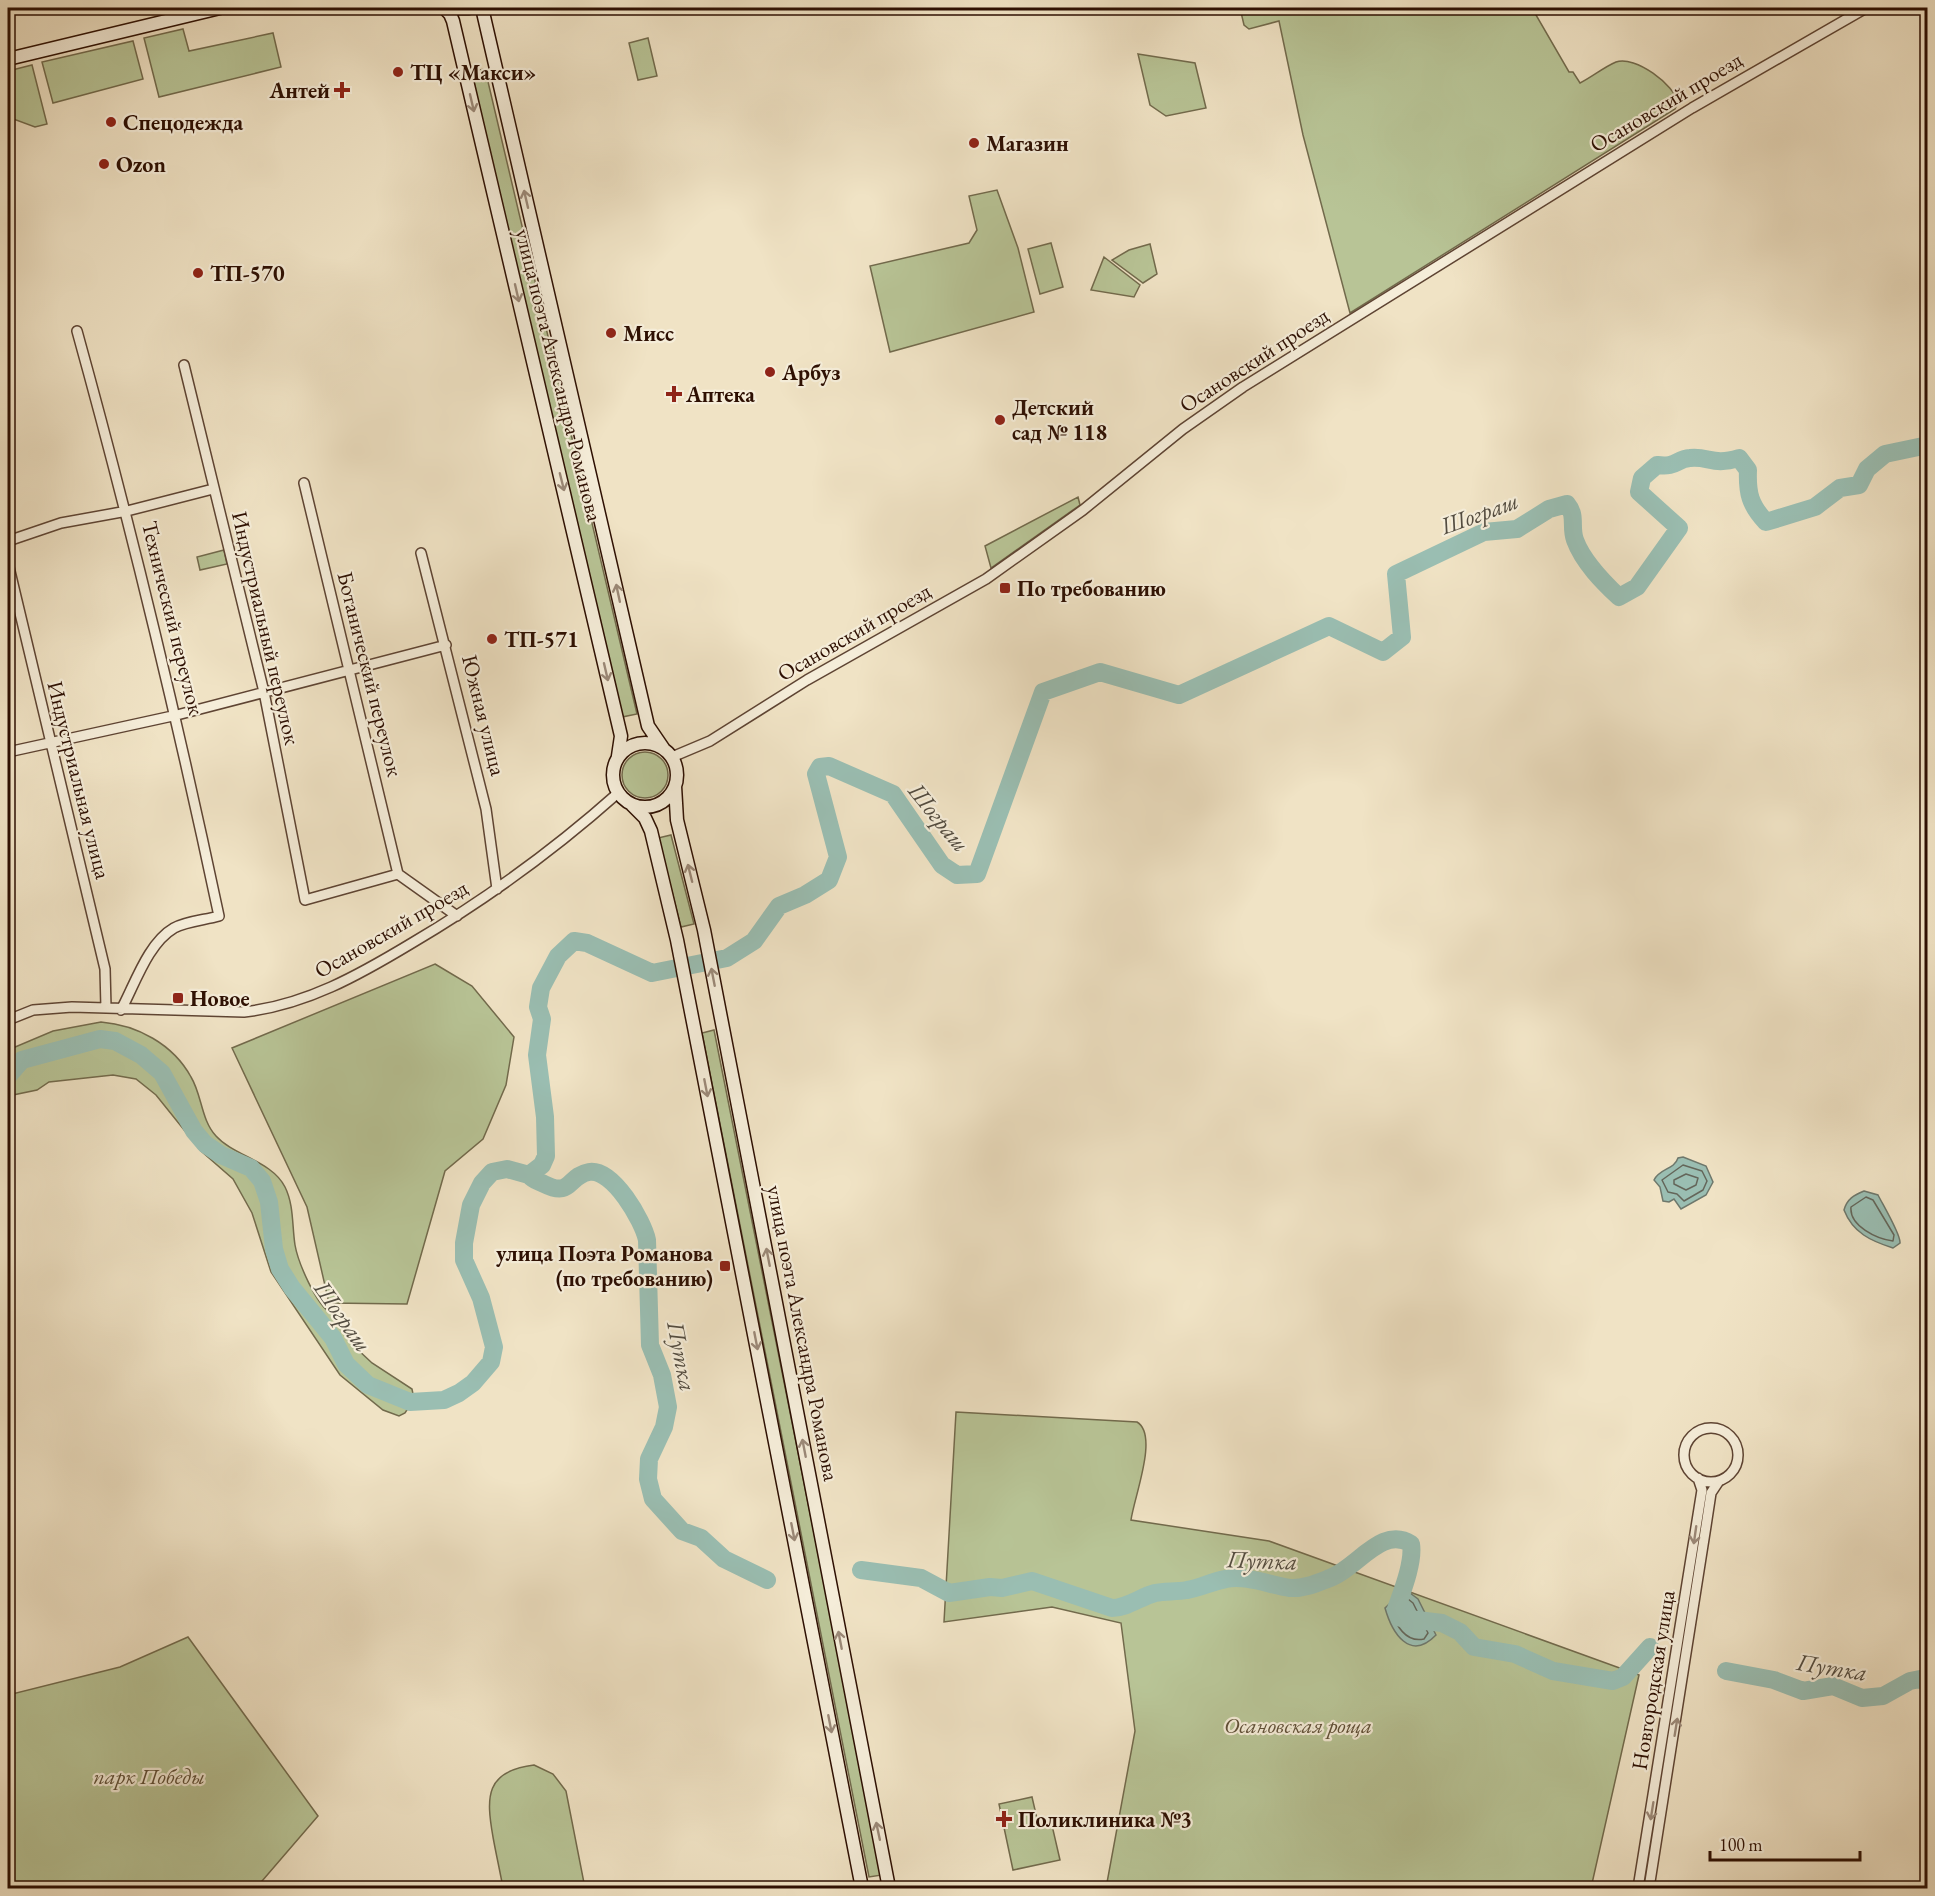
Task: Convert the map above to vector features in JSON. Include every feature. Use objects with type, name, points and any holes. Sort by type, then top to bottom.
[{"type":"main road","points":[[8,59],[220,8]]},
{"type":"main road","points":[[443,8],[469,8]]},
{"type":"main road","name":"улица поэта Александра Романова","points":[[443,8],[453,21],[578,546],[621,736],[618,756]]},
{"type":"main road","name":"улица поэта Александра Романова","points":[[482,8],[648,726],[668,753]]},
{"type":"main road","points":[[633,805],[655,805],[670,796],[677,774],[668,753],[641,742],[628,747],[618,756],[612,776],[618,793],[645,818],[651,831],[677,940],[862,1888]]},
{"type":"main road","name":"улица поэта Александра Романова","points":[[675,786],[677,820],[704,930],[890,1888]]},
{"type":"street","name":"Осановский проезд","points":[[668,753],[710,741],[807,680],[986,579],[1083,510],[1183,429],[1243,387],[1692,108],[1866,8]]},
{"type":"street","name":"Технический переулок","points":[[77,331],[127,511],[177,715],[219,916],[176,927],[164,936],[154,949],[121,1010]]},
{"type":"street","name":"Индустриальный переулок","points":[[184,365],[264,692],[305,900],[398,874]]},
{"type":"street","name":"Ботанический переулок","points":[[304,483],[398,874]]},
{"type":"street","points":[[8,541],[61,524],[127,511],[213,489]]},
{"type":"street","name":"Южная улица","points":[[421,553],[486,809],[497,889]]},
{"type":"street","name":"Индустриальная улица","points":[[8,563],[105,969],[105,1008]]},
{"type":"street","points":[[8,753],[177,715],[446,645]]},
{"type":"street","name":"Осановский проезд","points":[[8,1020],[33,1010],[72,1006],[218,1013],[270,1009],[320,993],[374,966],[457,916],[574,832],[618,793]]},
{"type":"street","points":[[398,874],[457,916]]},
{"type":"street","points":[[1717,1429],[1731,1437],[1738,1452],[1734,1469],[1719,1481],[1708,1482],[1698,1478],[1687,1465],[1686,1445],[1700,1431],[1717,1429]]},
{"type":"street","name":"Новгородская улица","points":[[1638,1888],[1702,1490],[1698,1478]]},
{"type":"street","name":"Новгородская улица","points":[[1649,1888],[1706,1526],[1712,1493],[1719,1481]]},
{"type":"green space","points":[[1240,8],[1532,8],[1569,72],[1573,72],[1580,83],[1616,62],[1624,61],[1643,67],[1662,80],[1670,88],[1678,103],[1675,109],[1350,313],[1303,135],[1279,21],[1249,29],[1244,25]]},
{"type":"green space","points":[[183,29],[189,51],[273,33],[281,67],[159,97],[144,38]]},
{"type":"green space","points":[[648,38],[657,76],[638,80],[629,43]]},
{"type":"green space","points":[[133,41],[143,79],[53,103],[42,62]]},
{"type":"green space","points":[[1138,54],[1195,63],[1206,108],[1166,116],[1150,105]]},
{"type":"green space","points":[[32,65],[47,124],[35,127],[8,117],[8,71]]},
{"type":"green space","points":[[485,69],[637,714],[622,717],[470,72]]},
{"type":"green space","points":[[997,190],[1018,248],[1034,312],[890,352],[870,266],[969,243],[977,230],[969,196]]},
{"type":"green space","points":[[1051,243],[1063,287],[1040,294],[1028,249]]},
{"type":"green space","points":[[1150,244],[1157,274],[1143,283],[1112,260],[1129,250]]},
{"type":"green space","points":[[1104,257],[1140,285],[1134,297],[1091,290]]},
{"type":"green space","points":[[1078,497],[1080,505],[991,568],[985,546]]},
{"type":"green space","points":[[224,550],[227,564],[200,570],[197,557]]},
{"type":"green space","points":[[645,752],[654,753],[662,758],[667,766],[667,784],[662,792],[654,797],[645,798],[636,797],[628,792],[623,784],[622,775],[623,766],[628,758],[636,753]]},
{"type":"green space","points":[[671,835],[694,924],[681,927],[658,838]]},
{"type":"green space","points":[[435,964],[472,986],[514,1037],[506,1085],[483,1139],[445,1171],[407,1304],[329,1303],[307,1207],[232,1048]]},
{"type":"green space","points":[[101,1022],[128,1027],[153,1038],[164,1046],[183,1065],[191,1077],[207,1123],[216,1136],[279,1178],[290,1201],[297,1252],[314,1292],[325,1308],[343,1318],[355,1347],[372,1363],[412,1389],[414,1399],[405,1413],[399,1416],[383,1410],[340,1375],[271,1272],[252,1213],[233,1179],[201,1151],[156,1095],[136,1079],[113,1075],[49,1082],[37,1090],[8,1096],[8,1050],[53,1031]]},
{"type":"green space","points":[[714,1030],[882,1875],[869,1877],[702,1033]]},
{"type":"green space","name":"Осановская роща","points":[[956,1412],[1137,1422],[1143,1429],[1146,1453],[1131,1520],[1269,1541],[1639,1675],[1591,1888],[1106,1888],[1135,1731],[1121,1623],[1052,1607],[944,1622]]},
{"type":"green space","name":"парк Победы","points":[[188,1637],[318,1816],[256,1888],[8,1888],[8,1695],[120,1667]]},
{"type":"green space","points":[[534,1765],[553,1774],[566,1791],[585,1888],[503,1888],[491,1823],[490,1798],[498,1780],[506,1773]]},
{"type":"green space","points":[[1032,1797],[1038,1823],[1051,1821],[1060,1860],[1013,1870],[999,1804]]},
{"type":"water","points":[[1683,1157],[1706,1166],[1713,1182],[1706,1195],[1681,1209],[1674,1199],[1669,1202],[1663,1201],[1660,1187],[1654,1180],[1678,1158]]},
{"type":"water","points":[[1864,1191],[1878,1195],[1891,1220],[1900,1239],[1900,1243],[1893,1248],[1864,1235],[1852,1225],[1848,1218],[1844,1210],[1847,1203]]},
{"type":"water","points":[[1410,1593],[1418,1599],[1436,1635],[1427,1643],[1418,1646],[1410,1645],[1397,1635],[1385,1608],[1400,1594]]},
{"type":"waterway","name":"Шограш","points":[[8,1076],[22,1060],[100,1039],[115,1041],[141,1055],[162,1073],[194,1131],[205,1144],[221,1155],[251,1168],[262,1181],[269,1202],[274,1249],[280,1269],[292,1288],[333,1338],[346,1364],[368,1385],[410,1402],[444,1400],[473,1383],[491,1362],[494,1347],[481,1298],[464,1260],[464,1243],[471,1205],[482,1183],[492,1172],[507,1169],[529,1175],[542,1165],[546,1156],[545,1117],[537,1055],[542,1019],[538,1007],[541,988],[558,956],[574,941],[587,943],[652,973],[727,958],[754,941],[779,906],[805,895],[829,880],[838,857],[816,774],[820,767],[829,766],[893,794],[942,865],[957,875],[977,874],[1043,692],[1100,672],[1179,695],[1329,626],[1383,652],[1402,637],[1396,574],[1484,532],[1517,529],[1549,509],[1567,504],[1573,517],[1575,540],[1583,556],[1606,585],[1619,597],[1637,587],[1679,528],[1639,492],[1642,478],[1657,465],[1668,465],[1690,458],[1717,461],[1739,458],[1748,470],[1749,492],[1753,504],[1766,522],[1815,507],[1840,488],[1859,485],[1867,469],[1885,454],[1928,445]]},
{"type":"waterway","name":"Путка","points":[[529,1175],[536,1181],[560,1189],[582,1174],[598,1173],[608,1178],[626,1197],[640,1221],[647,1240],[650,1345],[662,1375],[668,1407],[664,1427],[649,1459],[648,1479],[653,1499],[682,1531],[701,1538],[724,1559],[767,1580]]},
{"type":"waterway","name":"Путка","points":[[861,1570],[921,1578],[949,1593],[990,1587],[1002,1588],[1032,1581],[1112,1608],[1155,1593],[1187,1590],[1234,1578],[1250,1579],[1290,1588],[1305,1587],[1340,1573],[1380,1544],[1390,1540],[1400,1540],[1411,1544],[1411,1559],[1407,1577],[1396,1609],[1401,1618],[1442,1623],[1460,1632],[1474,1647],[1515,1654],[1553,1671],[1613,1681],[1623,1677],[1650,1647]]},
{"type":"waterway","name":"Путка","points":[[1726,1671],[1774,1680],[1803,1691],[1833,1686],[1862,1698],[1883,1696],[1910,1681],[1920,1679],[1928,1682]]},
{"type":"place","name":"ТЦ «Макси»","points":[[398,72]]},
{"type":"place","name":"Антей","points":[[342,90]]},
{"type":"place","name":"Спецодежда","points":[[111,122]]},
{"type":"place","name":"Магазин","points":[[974,143]]},
{"type":"place","name":"Ozon","points":[[104,164]]},
{"type":"place","name":"ТП-570","points":[[198,273]]},
{"type":"place","name":"Мисс","points":[[611,333]]},
{"type":"place","name":"Арбуз","points":[[770,372]]},
{"type":"place","name":"Аптека","points":[[674,394]]},
{"type":"place","name":"Детский сад № 118","points":[[1000,420]]},
{"type":"place","name":"По требованию","points":[[1005,588]]},
{"type":"place","name":"ТП-571","points":[[492,639]]},
{"type":"place","name":"Новое","points":[[178,998]]},
{"type":"place","name":"улица Поэта Романова (по требованию)","points":[[725,1266]]},
{"type":"place","name":"Поликлиника №3","points":[[1004,1819]]}]
